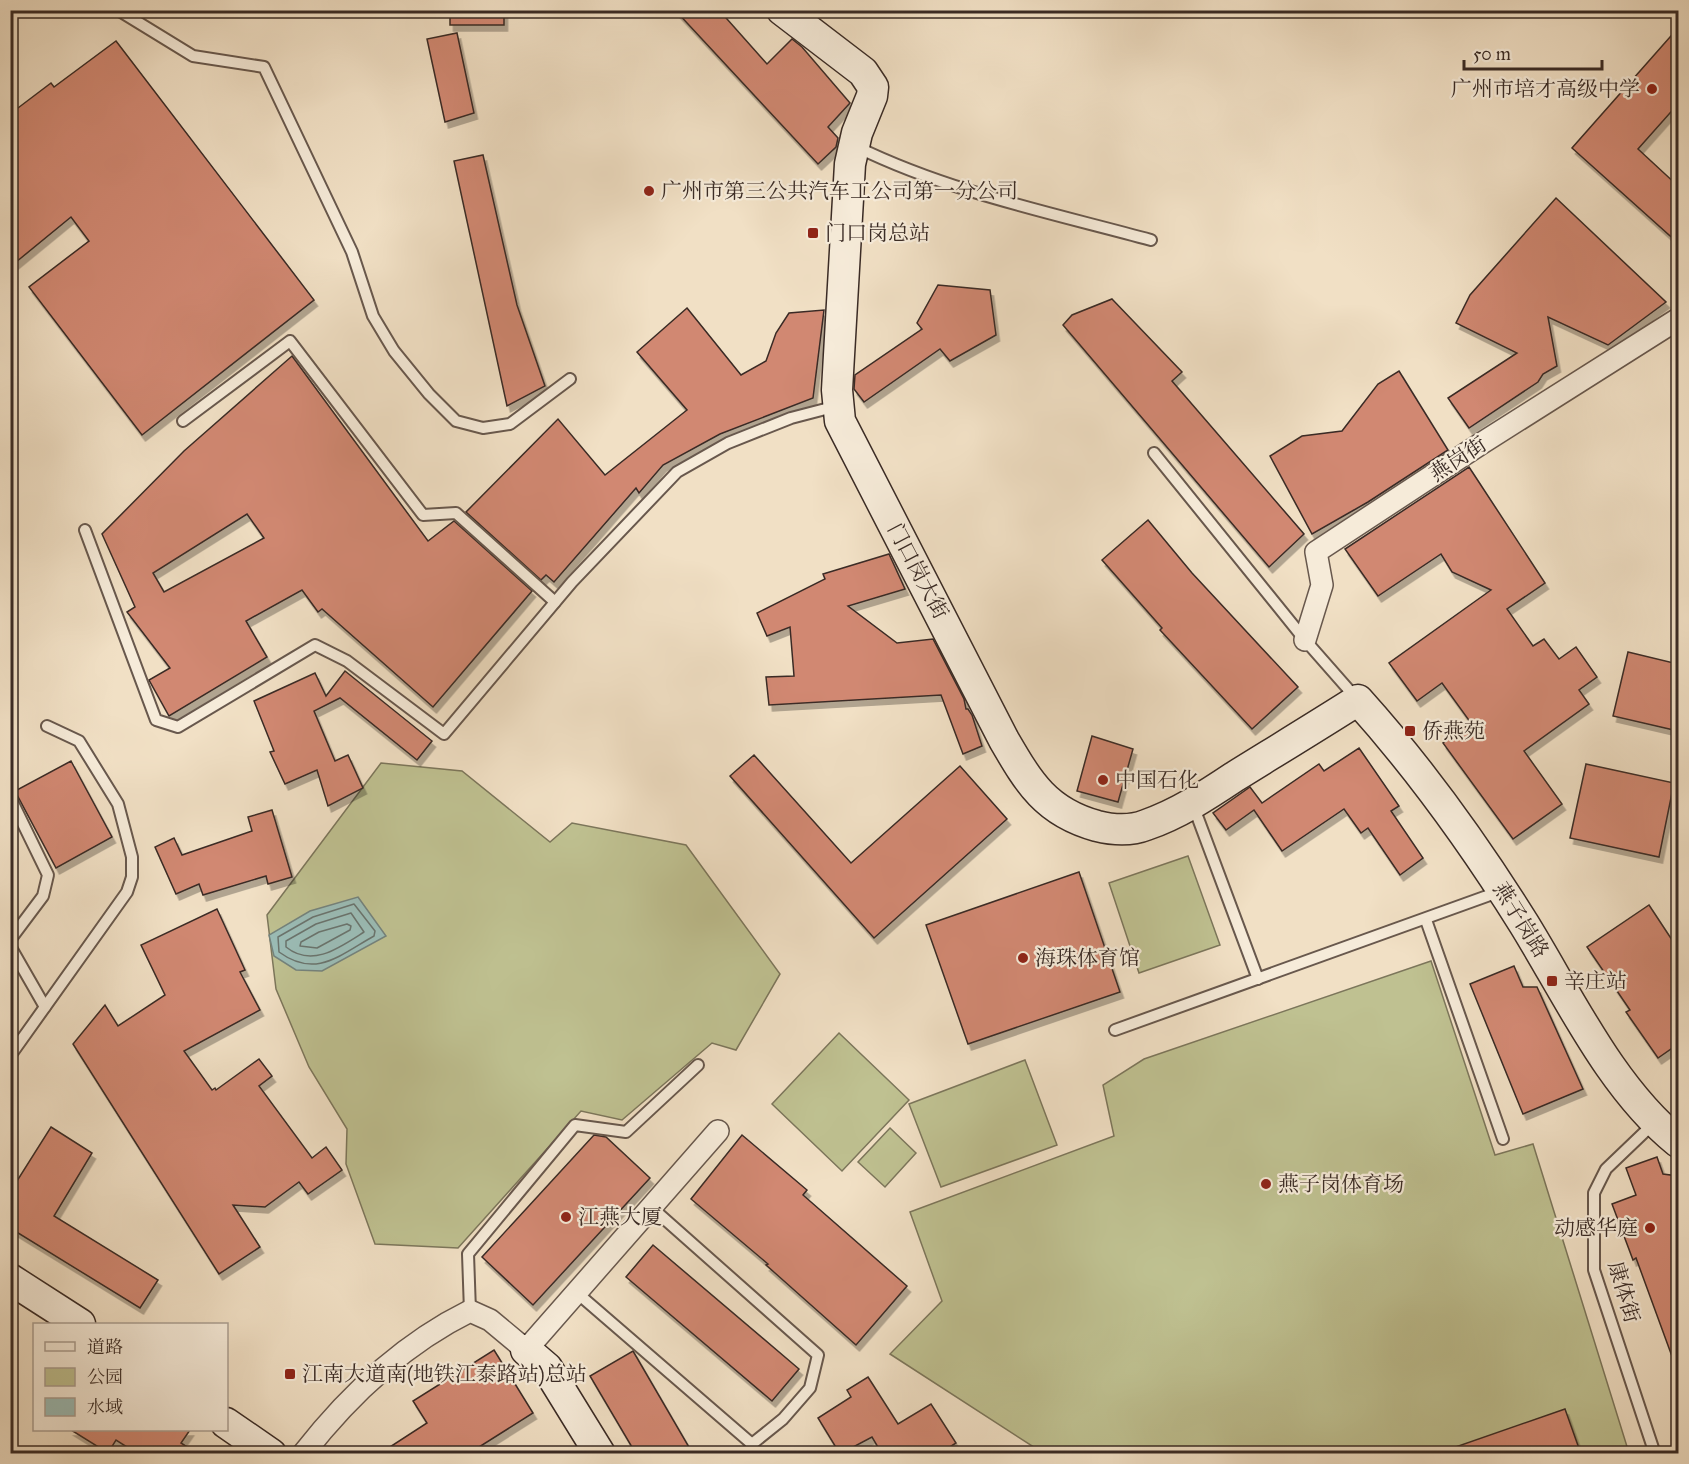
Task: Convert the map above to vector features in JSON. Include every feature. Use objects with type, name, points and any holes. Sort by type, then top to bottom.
[{"type":"street","name":"门口岗大街","points":[[788,13],[863,72],[873,87],[873,96],[854,146],[846,210],[838,406],[840,422],[928,588],[1004,740],[1035,790],[1050,805],[1067,816],[1108,829],[1145,826],[1192,803],[1358,700]]},
{"type":"street","name":"燕岗街","points":[[1305,640],[1322,585],[1316,552],[1482,443],[1678,319]]},
{"type":"street","name":"燕子岗路","points":[[1358,700],[1426,780],[1503,890],[1630,1095],[1678,1142]]},
{"type":"street","points":[[525,1350],[718,1131]]},
{"type":"street","points":[[10,1279],[78,1323]]},
{"type":"street","points":[[303,1454],[352,1397],[395,1359],[426,1335],[470,1311],[490,1320],[547,1368],[600,1454]]},
{"type":"street","points":[[525,1350],[537,1377],[584,1454]]},
{"type":"street","points":[[228,1424],[270,1453]]},
{"type":"lane","points":[[118,10],[193,56],[264,68],[352,252],[373,316],[394,351],[429,394],[456,421],[483,428],[510,424],[570,379]]},
{"type":"lane","points":[[854,146],[890,163],[966,190],[1151,240]]},
{"type":"lane","points":[[183,422],[290,340],[423,515],[456,513],[555,602]]},
{"type":"lane","points":[[85,530],[156,720],[178,727],[315,645],[347,661],[444,734],[555,602],[676,472],[728,443],[791,417],[838,406]]},
{"type":"lane","points":[[1154,453],[1305,640],[1358,700]]},
{"type":"lane","points":[[10,1056],[14,1041],[45,1007],[128,892],[132,877],[132,857],[118,804],[79,741],[47,726]]},
{"type":"lane","points":[[10,796],[48,875],[43,896],[10,940]]},
{"type":"lane","points":[[1192,803],[1258,979]]},
{"type":"lane","points":[[1115,1030],[1426,920],[1503,890]]},
{"type":"lane","points":[[1426,920],[1503,1139]]},
{"type":"lane","points":[[10,946],[45,1007]]},
{"type":"lane","points":[[470,1311],[468,1254],[575,1125],[626,1132],[698,1065]]},
{"type":"lane","name":"康体街","points":[[1655,1454],[1594,1270],[1594,1193],[1602,1177],[1620,1154],[1656,1122]]},
{"type":"lane","points":[[576,1292],[750,1449],[783,1419],[810,1388],[818,1355],[651,1207]]},
{"type":"lane","points":[[1674,1454],[1678,1452]]},
{"type":"green space","points":[[381,763],[462,771],[550,842],[572,823],[686,845],[780,974],[736,1050],[712,1043],[622,1120],[581,1111],[458,1248],[375,1244],[346,1164],[347,1129],[309,1067],[276,989],[267,915]]},
{"type":"green space","points":[[1188,856],[1220,945],[1139,973],[1109,883]]},
{"type":"green space","name":"燕子岗体育场","points":[[1431,961],[1495,1155],[1533,1144],[1629,1453],[1043,1453],[890,1354],[942,1301],[910,1212],[1114,1136],[1103,1085],[1144,1059]]},
{"type":"green space","points":[[839,1033],[909,1100],[842,1171],[772,1104]]},
{"type":"green space","points":[[1025,1060],[1057,1145],[941,1187],[909,1104]]},
{"type":"green space","points":[[890,1128],[916,1153],[885,1187],[858,1162]]},
{"type":"water","points":[[358,897],[386,936],[322,971],[296,970],[274,956],[269,935],[310,911]]},
{"type":"building","points":[[450,10],[504,10],[504,25],[450,25]]},
{"type":"building","points":[[675,10],[719,10],[767,64],[792,39],[802,47],[850,103],[828,127],[838,138],[836,147],[818,164]]},
{"type":"building","name":"广州市培才高级中学","points":[[1678,28],[1678,104],[1638,149],[1678,186],[1678,243],[1572,148]]},
{"type":"building","points":[[457,33],[474,113],[445,122],[427,39]]},
{"type":"building","points":[[116,41],[314,300],[142,435],[29,287],[89,241],[71,217],[10,267],[10,114],[51,83],[54,87]]},
{"type":"building","points":[[483,155],[517,305],[545,386],[507,406],[454,161]]},
{"type":"building","points":[[1556,198],[1666,302],[1608,345],[1548,317],[1557,366],[1543,374],[1538,382],[1469,428],[1448,398],[1517,353],[1456,323],[1470,295]]},
{"type":"building","points":[[938,285],[990,290],[996,335],[950,361],[940,349],[864,402],[854,389],[855,375],[922,329],[917,323]]},
{"type":"building","points":[[1112,299],[1182,372],[1172,381],[1304,534],[1269,567],[1063,325],[1072,315]]},
{"type":"building","points":[[687,308],[741,375],[766,361],[776,333],[789,313],[824,310],[813,398],[720,434],[663,465],[639,493],[636,488],[554,582],[546,575],[541,580],[466,512],[558,419],[605,475],[687,410],[637,352]]},
{"type":"building","points":[[292,356],[428,541],[454,521],[532,591],[433,707],[322,609],[318,612],[302,590],[246,621],[267,657],[169,716],[149,680],[170,668],[127,612],[135,607],[102,534],[184,451]],"holes":[[[247,514],[264,538],[164,592],[153,573]]]},
{"type":"building","points":[[1399,371],[1448,450],[1368,502],[1312,534],[1270,456],[1302,436],[1342,431],[1378,384]]},
{"type":"building","points":[[1469,467],[1545,583],[1507,609],[1533,646],[1544,639],[1559,659],[1576,647],[1597,677],[1579,690],[1589,704],[1524,751],[1562,804],[1513,839],[1443,743],[1471,723],[1442,683],[1417,701],[1389,663],[1491,590],[1452,572],[1441,554],[1378,596],[1345,549]]},
{"type":"building","points":[[1148,520],[1192,573],[1298,687],[1252,729],[1160,630],[1162,628],[1102,560]]},
{"type":"building","points":[[889,554],[905,589],[848,606],[897,643],[933,639],[964,699],[966,709],[972,715],[982,746],[963,754],[941,695],[769,705],[766,677],[794,676],[790,627],[767,636],[757,613],[825,579],[823,574]]},
{"type":"building","points":[[1628,652],[1678,664],[1678,731],[1613,716]]},
{"type":"building","points":[[345,671],[432,741],[417,760],[340,698],[314,711],[335,761],[348,755],[363,788],[328,806],[317,770],[285,784],[270,752],[274,751],[254,701],[315,673],[326,696]]},
{"type":"building","points":[[1092,736],[1133,749],[1118,802],[1077,791]]},
{"type":"building","points":[[1359,748],[1399,806],[1391,811],[1423,858],[1400,875],[1368,828],[1361,833],[1344,809],[1282,851],[1254,810],[1226,830],[1213,813],[1250,787],[1262,803],[1319,764],[1324,771]]},
{"type":"building","points":[[754,755],[851,863],[960,766],[1007,819],[874,938],[730,776]]},
{"type":"building","points":[[71,761],[112,837],[56,868],[15,791]]},
{"type":"building","points":[[1586,764],[1674,783],[1659,857],[1570,838]]},
{"type":"building","points":[[272,810],[292,877],[268,884],[266,876],[203,895],[199,884],[176,894],[155,847],[174,838],[182,855],[252,831],[248,817]]},
{"type":"building","name":"海珠体育馆","points":[[1079,872],[1120,992],[968,1044],[926,925]]},
{"type":"building","points":[[1649,905],[1678,949],[1678,1044],[1658,1058],[1626,1012],[1630,1010],[1587,947]]},
{"type":"building","points":[[217,909],[245,970],[240,972],[260,1010],[184,1051],[212,1090],[215,1088],[216,1090],[259,1059],[272,1076],[259,1086],[312,1158],[326,1147],[342,1170],[308,1194],[299,1182],[265,1207],[233,1205],[260,1247],[219,1274],[73,1044],[105,1005],[118,1026],[165,995],[141,945]]},
{"type":"building","points":[[1514,966],[1523,987],[1537,987],[1583,1089],[1523,1114],[1470,984]]},
{"type":"building","points":[[51,1127],[92,1153],[54,1216],[158,1280],[140,1308],[10,1228],[10,1192]]},
{"type":"building","name":"江燕大厦","points":[[594,1135],[606,1137],[650,1178],[533,1305],[482,1257]]},
{"type":"building","points":[[742,1135],[807,1190],[803,1195],[907,1286],[856,1345],[766,1265],[768,1264],[691,1199]]},
{"type":"building","name":"动感华庭","points":[[1657,1157],[1663,1174],[1678,1176],[1677,1370],[1636,1258],[1633,1260],[1612,1204],[1636,1195],[1626,1168]]},
{"type":"building","points":[[653,1245],[799,1369],[772,1401],[626,1277]]},
{"type":"building","points":[[494,1350],[533,1413],[468,1454],[379,1454],[427,1423],[413,1401]]},
{"type":"building","points":[[633,1351],[693,1454],[636,1454],[590,1376]]},
{"type":"building","points":[[868,1377],[898,1424],[931,1404],[956,1443],[939,1454],[882,1454],[872,1437],[840,1454],[818,1418],[851,1397],[847,1390]]},
{"type":"building","points":[[1565,1409],[1581,1454],[1444,1454],[1444,1451]]},
{"type":"building","points":[[73,1431],[189,1431],[181,1443],[198,1454],[138,1454],[116,1440],[108,1453]]},
{"type":"place","name":"广州市培才高级中学","points":[[1652,89]]},
{"type":"place","name":"广州市第三公共汽车工公司第一分公司","points":[[649,191]]},
{"type":"place","name":"门口岗总站","points":[[813,233]]},
{"type":"place","name":"侨燕苑","points":[[1410,731]]},
{"type":"place","name":"中国石化","points":[[1103,780]]},
{"type":"place","name":"海珠体育馆","points":[[1023,958]]},
{"type":"place","name":"辛庄站","points":[[1552,981]]},
{"type":"place","name":"燕子岗体育场","points":[[1266,1184]]},
{"type":"place","name":"江燕大厦","points":[[566,1217]]},
{"type":"place","name":"动感华庭","points":[[1650,1228]]},
{"type":"place","name":"江南大道南(地铁江泰路站)总站","points":[[290,1374]]}]
